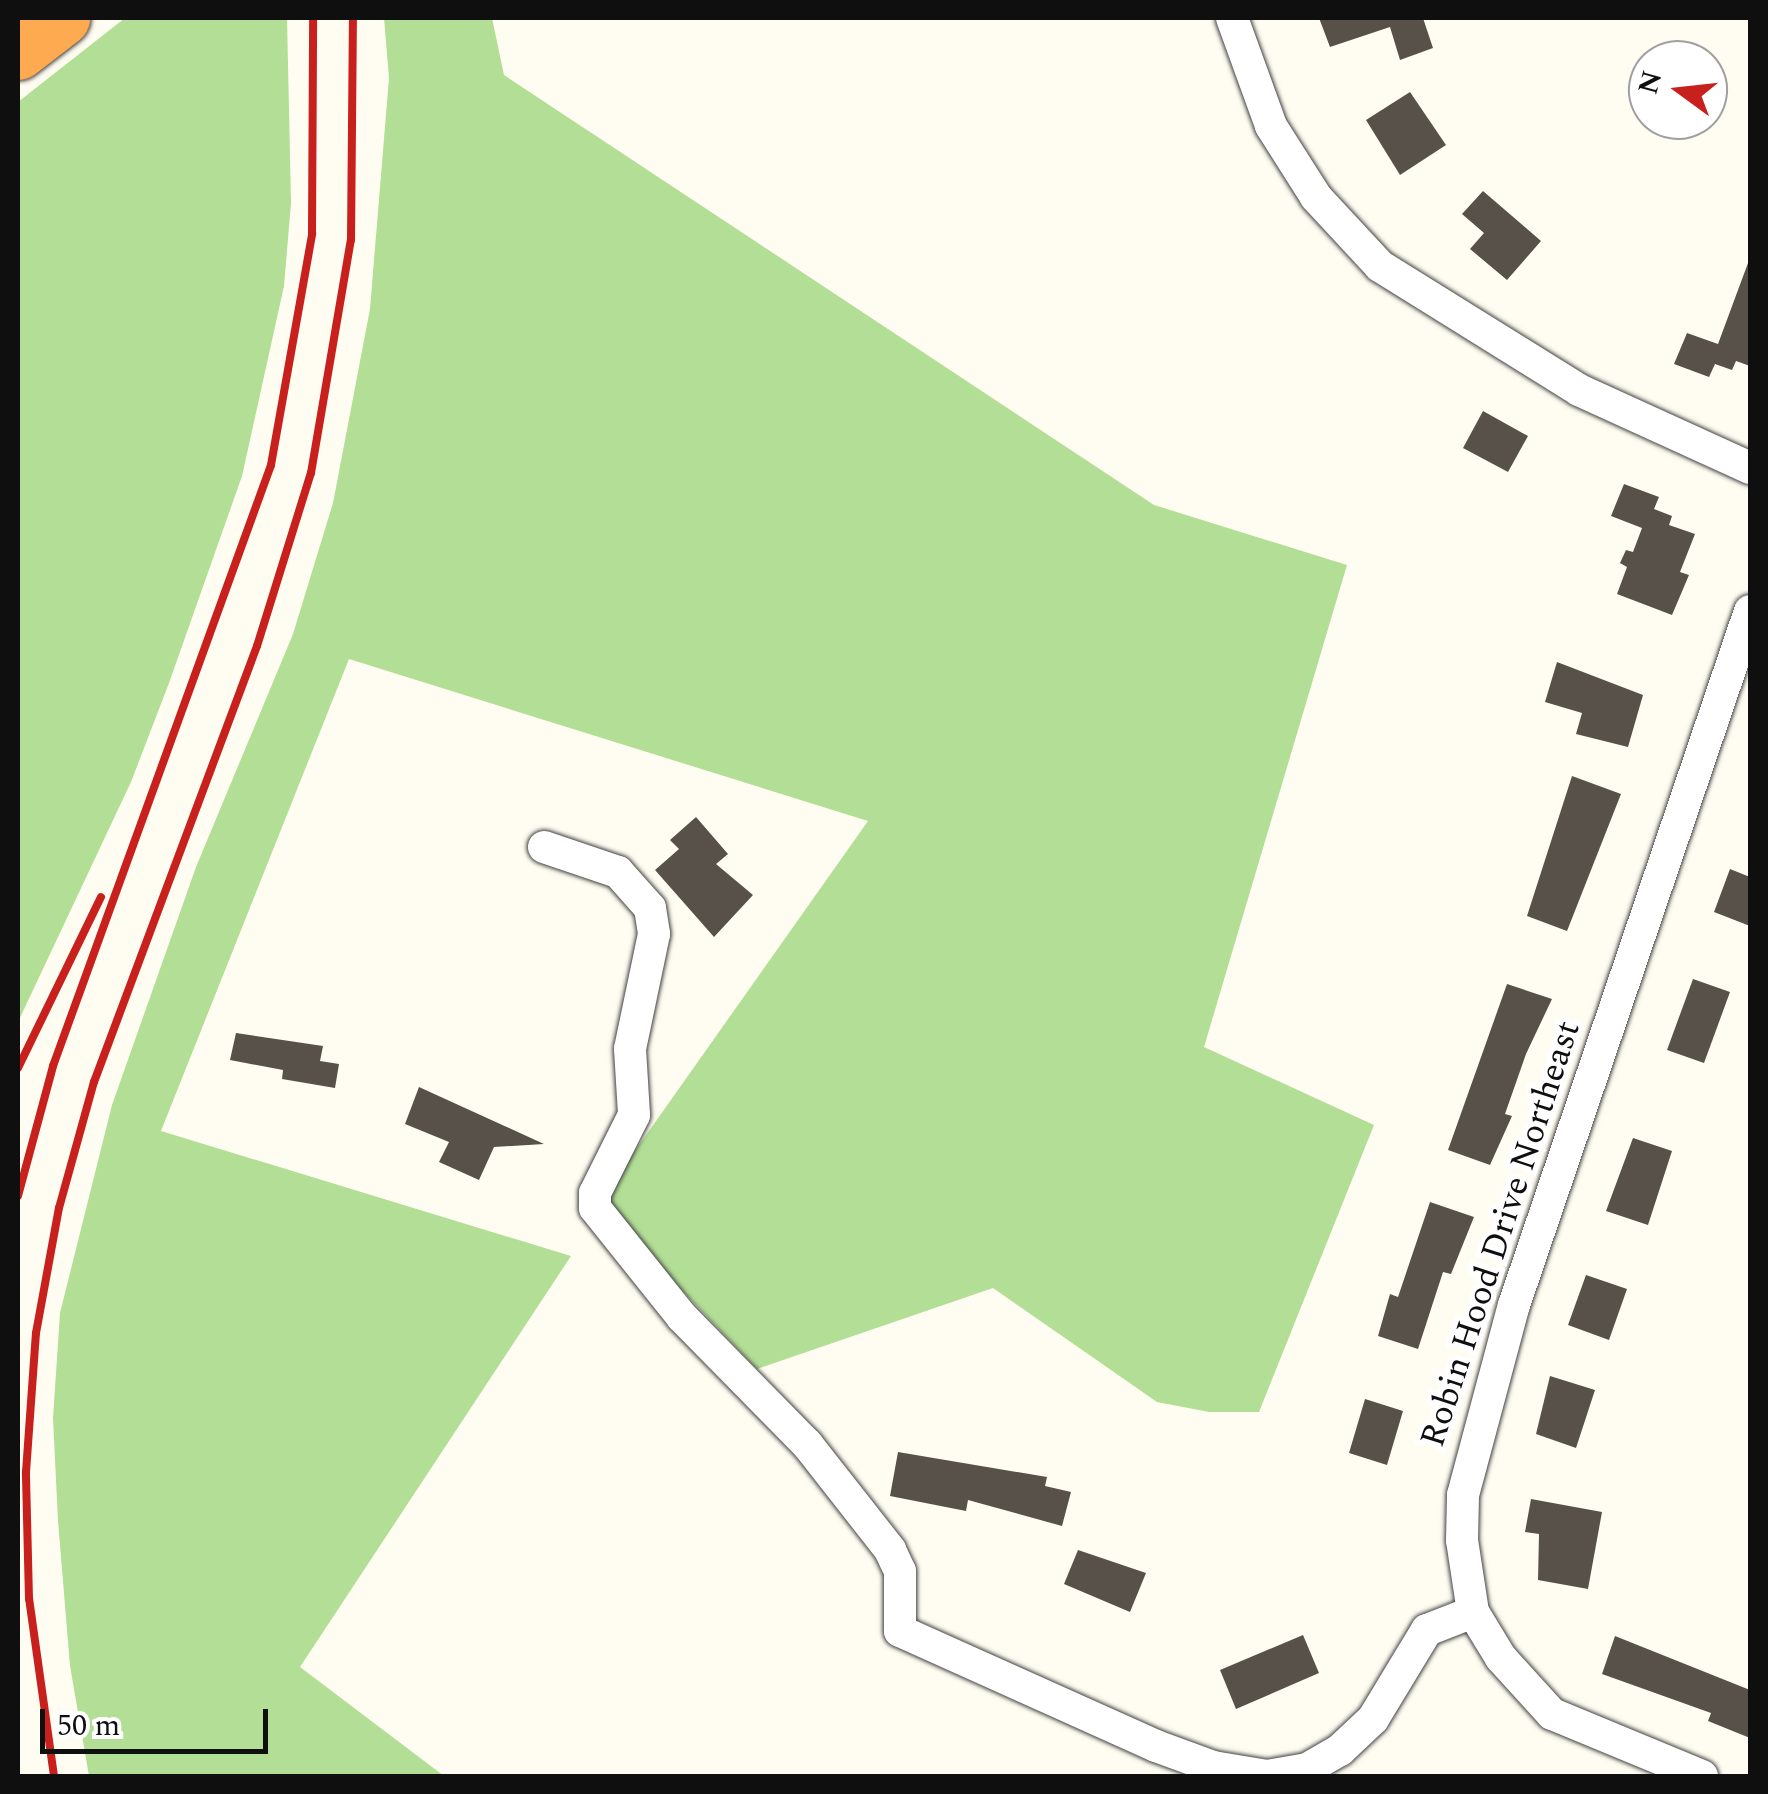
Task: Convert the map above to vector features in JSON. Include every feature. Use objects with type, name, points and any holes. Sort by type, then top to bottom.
[{"type":"highway","points":[[18,52],[62,18]]},
{"type":"street","points":[[1232,18],[1271,126],[1316,197],[1380,266],[1578,390],[1750,468]]},
{"type":"street","name":"Robin Hood Drive Northeast","points":[[1702,1776],[1552,1714],[1501,1658],[1474,1612],[1462,1540],[1474,1434],[1750,611]]},
{"type":"street","points":[[544,847],[618,872],[650,908],[654,934],[630,1049],[634,1116],[595,1193],[595,1208],[682,1317],[808,1444],[890,1550],[900,1571],[900,1631],[1156,1746],[1267,1776],[1307,1769],[1340,1750],[1373,1720],[1427,1630],[1474,1612]]},
{"type":"green space","points":[[125,18],[287,18],[291,203],[284,286],[242,476],[169,683],[131,782],[18,1022],[18,102]]},
{"type":"green space","points":[[384,18],[492,18],[504,75],[1154,505],[1347,565],[1204,1047],[1374,1125],[1259,1412],[1209,1412],[1157,1402],[993,1288],[757,1369],[613,1218],[608,1189],[868,821],[349,659],[161,1131],[571,1256],[300,1667],[444,1776],[89,1776],[70,1666],[58,1521],[53,1418],[60,1313],[112,1105],[196,867],[293,634],[333,503],[370,309],[389,78]]},
{"type":"building","points":[[1319,18],[1423,18],[1433,48],[1400,60],[1390,27],[1330,47]]},
{"type":"building","points":[[1410,92],[1446,145],[1400,175],[1366,120]]},
{"type":"building","points":[[1483,191],[1541,241],[1507,280],[1470,249],[1484,233],[1462,214]]},
{"type":"building","points":[[1748,263],[1750,366],[1736,361],[1732,370],[1715,364],[1709,377],[1674,364],[1687,333],[1718,344]]},
{"type":"building","points":[[1483,411],[1528,436],[1508,472],[1463,448]]},
{"type":"building","points":[[1624,484],[1659,497],[1654,509],[1672,516],[1669,525],[1695,534],[1680,572],[1689,575],[1672,615],[1617,594],[1627,567],[1620,563],[1626,550],[1633,552],[1642,528],[1611,516]]},
{"type":"building","points":[[1557,662],[1643,695],[1628,747],[1576,734],[1582,713],[1545,702]]},
{"type":"building","points":[[1572,776],[1621,794],[1567,931],[1527,916]]},
{"type":"building","points":[[696,817],[728,854],[716,864],[753,895],[714,937],[655,870],[679,849],[670,840]]},
{"type":"building","points":[[1730,869],[1750,877],[1750,926],[1714,912]]},
{"type":"building","points":[[1693,979],[1730,992],[1704,1063],[1667,1050]]},
{"type":"building","points":[[1507,984],[1552,999],[1526,1054],[1505,1114],[1512,1116],[1490,1165],[1448,1150]]},
{"type":"building","points":[[236,1033],[323,1046],[320,1061],[339,1064],[335,1088],[282,1079],[283,1070],[230,1060]]},
{"type":"building","points":[[419,1087],[544,1144],[494,1147],[479,1180],[439,1162],[449,1142],[405,1124]]},
{"type":"building","points":[[1633,1138],[1672,1151],[1648,1225],[1606,1211]]},
{"type":"building","points":[[1430,1202],[1474,1217],[1451,1274],[1443,1272],[1418,1349],[1378,1336],[1390,1294],[1398,1297]]},
{"type":"building","points":[[1586,1275],[1627,1289],[1609,1340],[1568,1325]]},
{"type":"building","points":[[1550,1376],[1595,1390],[1576,1448],[1536,1434]]},
{"type":"building","points":[[1365,1399],[1403,1411],[1387,1465],[1349,1453]]},
{"type":"building","points":[[898,1452],[1047,1477],[1045,1486],[1071,1492],[1062,1526],[968,1500],[966,1511],[890,1496]]},
{"type":"building","points":[[1531,1499],[1602,1512],[1588,1589],[1538,1580],[1539,1534],[1525,1532]]},
{"type":"building","points":[[1078,1550],[1146,1573],[1130,1612],[1064,1584]]},
{"type":"building","points":[[1303,1635],[1319,1673],[1236,1709],[1220,1670]]},
{"type":"building","points":[[1615,1636],[1750,1690],[1750,1738],[1708,1721],[1711,1713],[1602,1674]]},
{"type":"railway","points":[[18,1196],[53,1066],[271,465],[312,234],[313,18]]},
{"type":"railway","points":[[54,1776],[29,1599],[26,1472],[36,1333],[59,1208],[94,1082],[257,646],[311,473],[351,240],[353,18]]},
{"type":"railway","points":[[18,1068],[101,897]]}]
